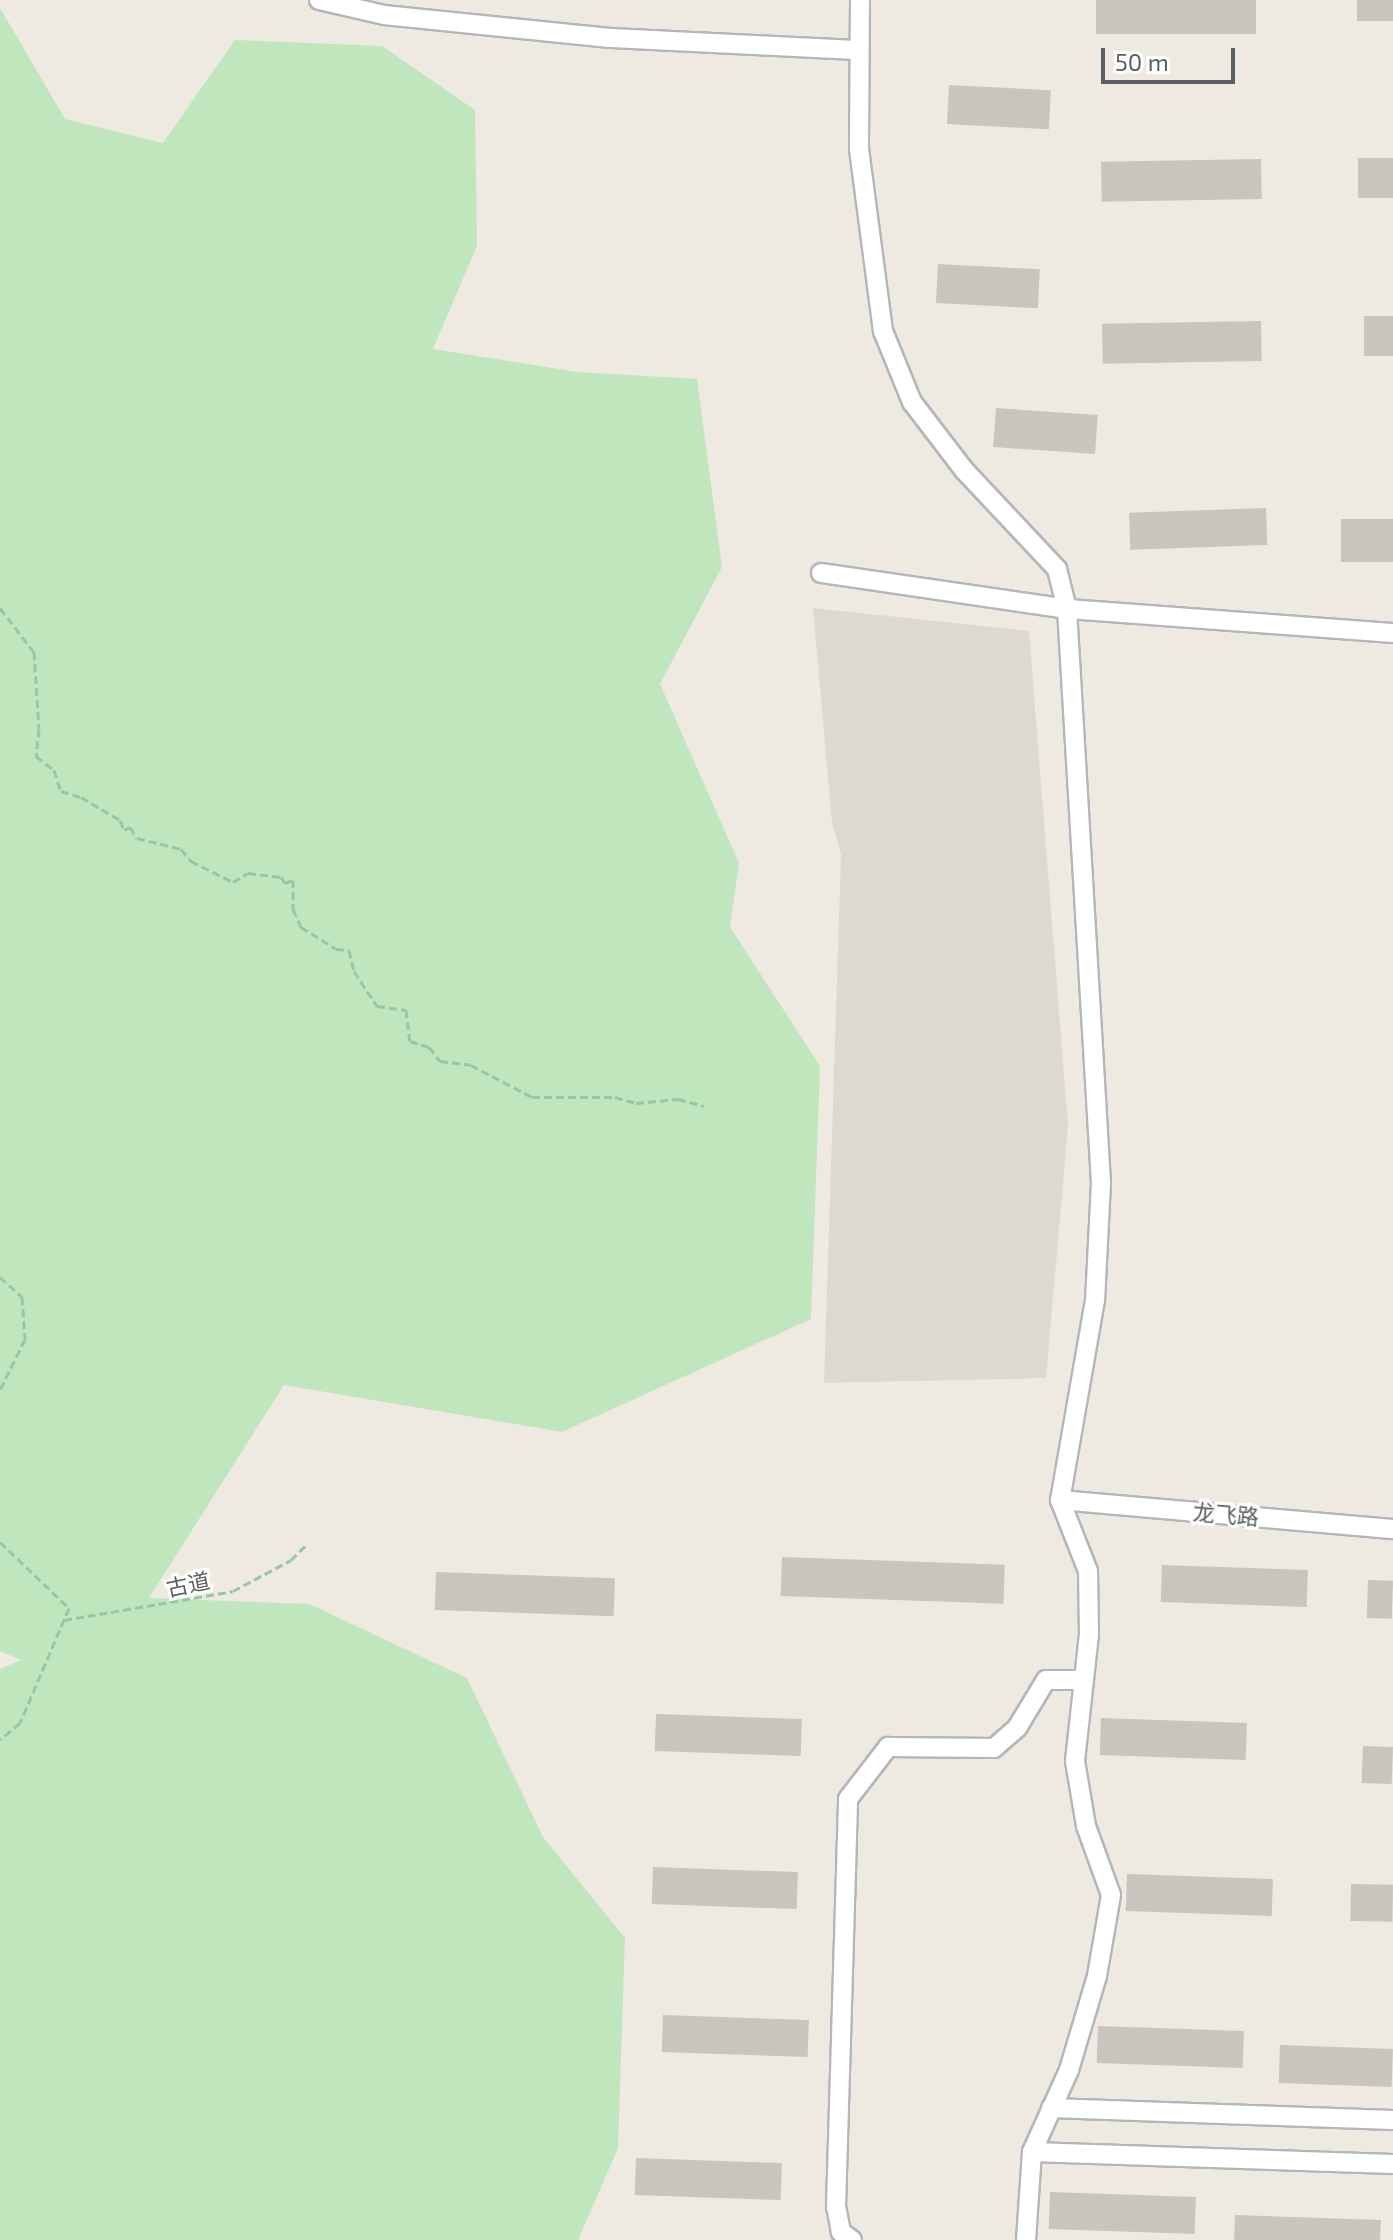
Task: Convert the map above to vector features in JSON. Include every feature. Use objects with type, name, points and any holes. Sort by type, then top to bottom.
[{"type":"street","points":[[319,0],[384,15],[610,38],[858,50]]},
{"type":"street","points":[[860,0],[859,149],[883,331],[912,402],[964,470],[1057,569],[1067,609],[1101,1183],[1095,1300],[1060,1500],[1088,1571],[1084,1680],[1075,1761],[1086,1826],[1111,1895],[1097,1976],[1069,2070],[1032,2152],[1026,2240]]},
{"type":"street","points":[[821,573],[1067,609],[1393,633]]},
{"type":"street","name":"龙飞路","points":[[1060,1500],[1393,1529]]},
{"type":"street","points":[[852,2240],[841,2232],[836,2207],[848,1799],[888,1747],[994,1748],[1017,1728],[1046,1680],[1084,1680]]},
{"type":"street","points":[[1051,2108],[1393,2120]]},
{"type":"street","points":[[1032,2152],[1393,2164]]},
{"type":"path","points":[[0,608],[34,652],[39,729],[36,756],[54,770],[61,791],[81,797],[120,820],[124,830],[130,827],[137,838],[181,849],[191,861],[233,882],[248,873],[281,877],[285,883],[293,880],[293,909],[301,927],[336,949],[349,950],[354,971],[377,1006],[406,1010],[410,1041],[429,1047],[440,1061],[471,1065],[532,1097],[615,1097],[636,1103],[678,1099],[704,1106]]},
{"type":"path","points":[[0,1277],[22,1297],[25,1339],[0,1390]]},
{"type":"path","points":[[0,1542],[69,1608],[20,1723],[0,1740]]},
{"type":"path","name":"古道","points":[[64,1620],[233,1591],[291,1560],[306,1545]]},
{"type":"shaded area","points":[[813,608],[1029,631],[1068,1126],[1046,1378],[824,1383],[841,854],[832,823]]},
{"type":"green space","points":[[0,8],[65,119],[163,143],[235,40],[382,46],[475,110],[477,246],[433,349],[578,372],[697,379],[722,567],[660,684],[739,863],[730,927],[820,1066],[811,1319],[562,1432],[284,1385],[149,1598],[309,1604],[467,1678],[543,1837],[625,1938],[618,2148],[578,2240],[0,2240],[0,1669],[21,1660],[0,1651]]},
{"type":"building","points":[[1096,0],[1256,0],[1256,34],[1096,34]]},
{"type":"building","points":[[1357,0],[1393,0],[1393,21],[1357,21]]},
{"type":"building","points":[[949,85],[1051,90],[1049,129],[947,124]]},
{"type":"building","points":[[1358,158],[1393,158],[1393,198],[1358,198]]},
{"type":"building","points":[[1261,159],[1262,199],[1102,202],[1101,162]]},
{"type":"building","points":[[938,264],[1040,269],[1038,308],[936,303]]},
{"type":"building","points":[[1364,316],[1393,316],[1393,356],[1364,356]]},
{"type":"building","points":[[1261,321],[1262,361],[1103,364],[1102,324]]},
{"type":"building","points":[[996,408],[1098,415],[1095,454],[993,447]]},
{"type":"building","points":[[1266,508],[1267,545],[1130,550],[1129,513]]},
{"type":"building","points":[[1341,519],[1393,519],[1393,562],[1341,562]]},
{"type":"building","points":[[782,1557],[1005,1565],[1004,1604],[781,1596]]},
{"type":"building","points":[[1162,1565],[1308,1570],[1307,1607],[1161,1602]]},
{"type":"building","points":[[436,1572],[615,1578],[614,1616],[435,1610]]},
{"type":"building","points":[[1368,1580],[1393,1581],[1392,1619],[1367,1618]]},
{"type":"building","points":[[656,1714],[802,1719],[801,1756],[655,1751]]},
{"type":"building","points":[[1101,1718],[1247,1723],[1246,1760],[1100,1755]]},
{"type":"building","points":[[1363,1746],[1393,1747],[1392,1784],[1362,1783]]},
{"type":"building","points":[[653,1867],[798,1872],[797,1909],[652,1904]]},
{"type":"building","points":[[1127,1874],[1273,1879],[1272,1916],[1126,1911]]},
{"type":"building","points":[[1351,1884],[1393,1885],[1392,1922],[1350,1921]]},
{"type":"building","points":[[663,2015],[809,2020],[808,2057],[662,2052]]},
{"type":"building","points":[[1098,2026],[1244,2031],[1243,2068],[1097,2063]]},
{"type":"building","points":[[1280,2045],[1393,2049],[1392,2087],[1279,2083]]},
{"type":"building","points":[[636,2158],[782,2163],[781,2200],[635,2195]]},
{"type":"building","points":[[1050,2192],[1196,2197],[1195,2234],[1049,2229]]},
{"type":"building","points":[[1235,2215],[1381,2220],[1380,2240],[1234,2240]]}]
